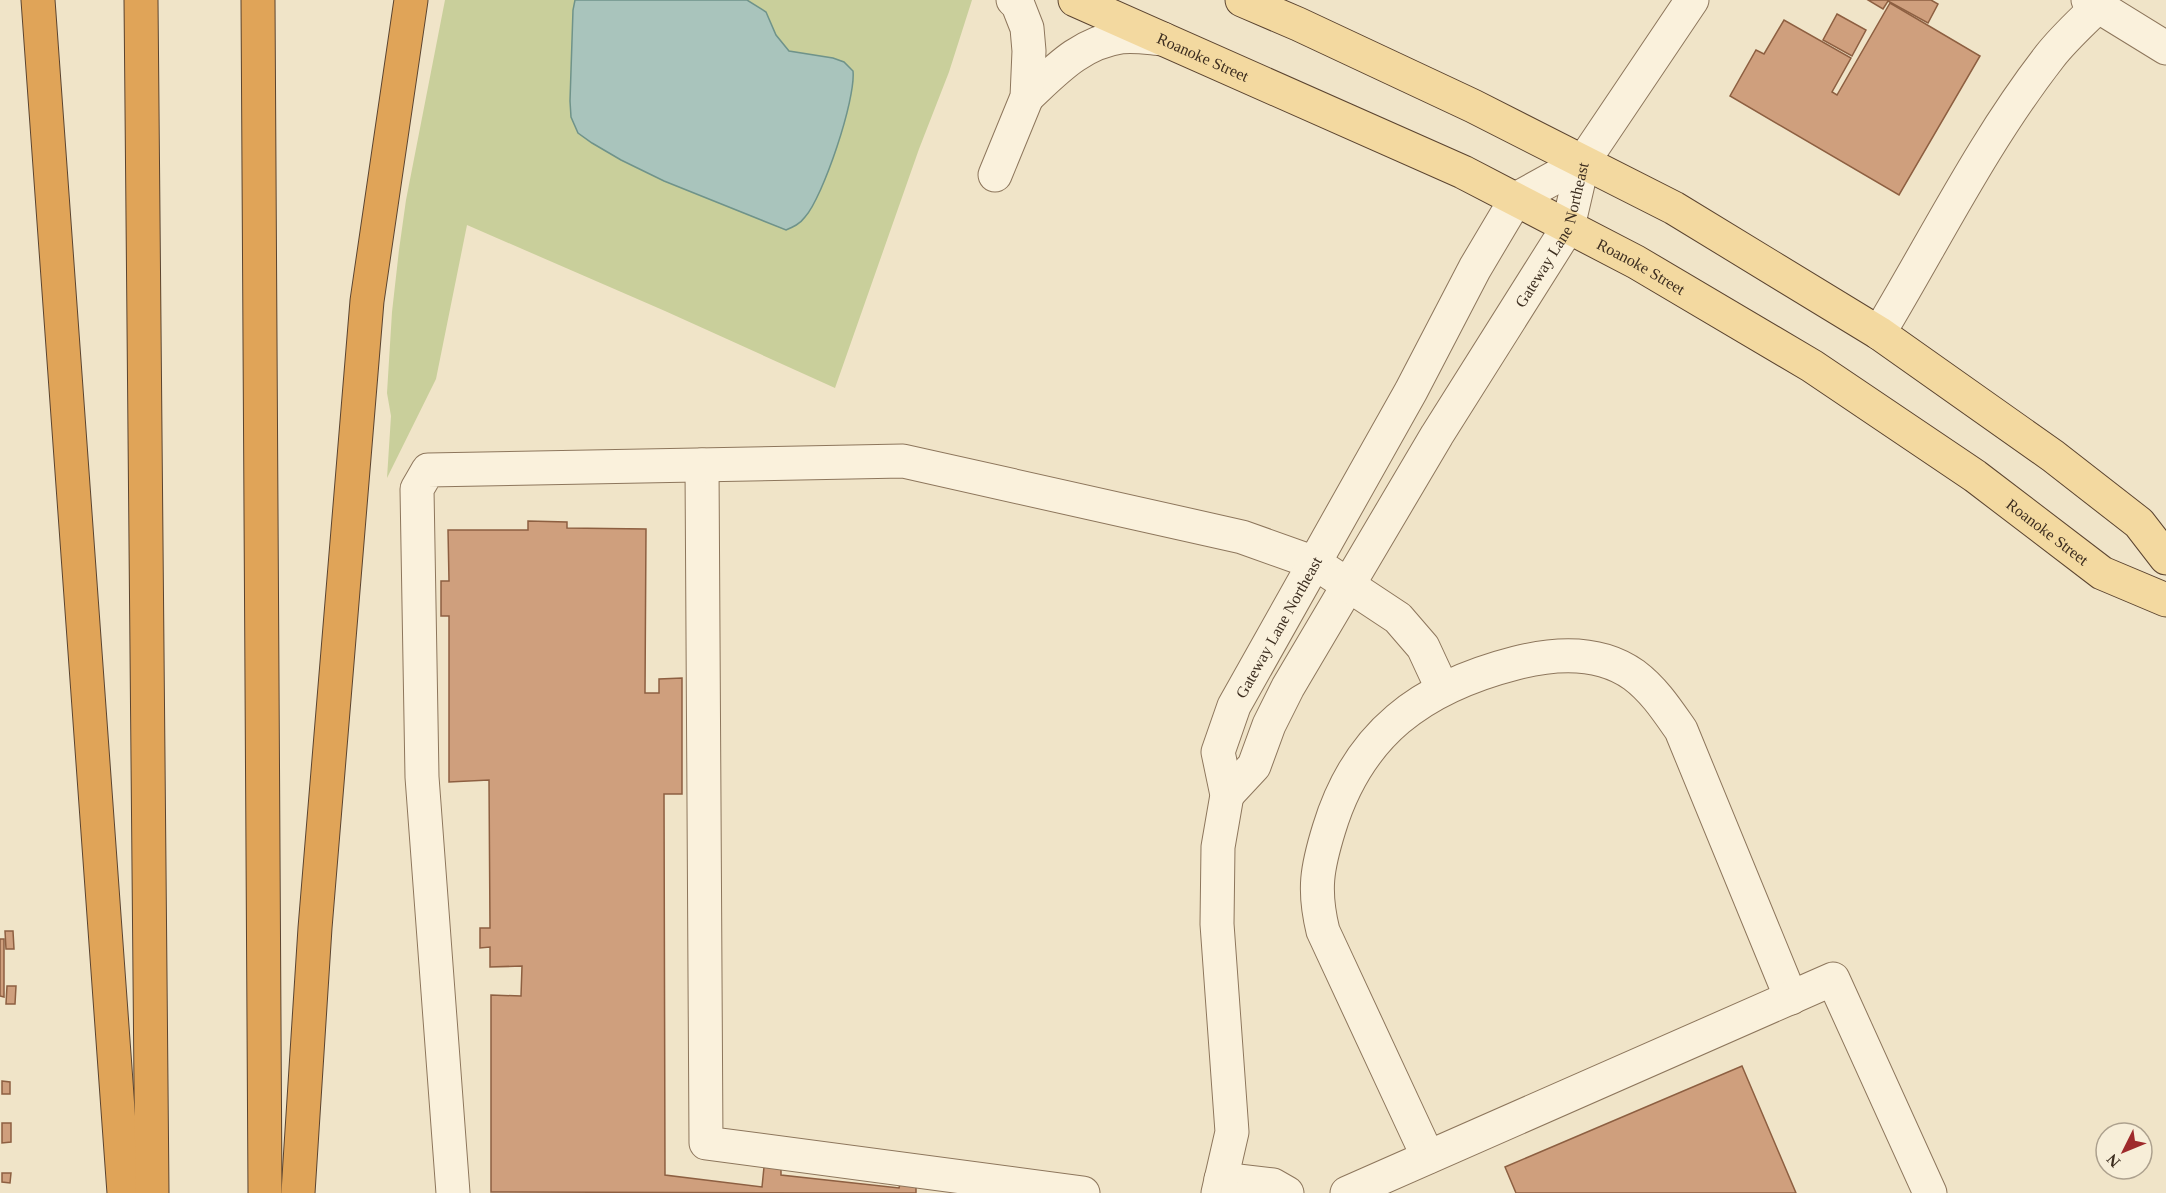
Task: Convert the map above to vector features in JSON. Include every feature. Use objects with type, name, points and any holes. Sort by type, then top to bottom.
[{"type":"highway","points":[[38,0],[124,1193]]},
{"type":"highway","points":[[141,0],[152,1193]]},
{"type":"highway","points":[[258,0],[265,1193]]},
{"type":"highway","points":[[298,1193],[316,917],[367,301],[411,0]]},
{"type":"main road","name":"Roanoke Street","points":[[1075,0],[1463,172],[1636,262],[1812,366],[1975,476],[2102,573],[2166,600]]},
{"type":"main road","points":[[1242,0],[1473,106],[1674,208],[1879,333],[2053,456],[2139,523],[2166,558]]},
{"type":"street","points":[[995,175],[1027,97],[1029,51],[1027,28],[1018,5],[1013,0]]},
{"type":"street","points":[[1583,162],[1692,0]]},
{"type":"street","points":[[1879,333],[1908,286],[1952,204],[2006,118],[2051,54],[2093,3],[2166,48]]},
{"type":"street","points":[[1027,97],[1064,62],[1087,46],[1121,37],[1163,39]]},
{"type":"street","name":"Gateway Lane Northeast","points":[[1220,1186],[1232,1132],[1217,924],[1218,847],[1227,795],[1218,752],[1234,706],[1411,391],[1475,268],[1516,199],[1583,162]]},
{"type":"street","name":"Gateway Lane Northeast","points":[[1227,795],[1254,765],[1269,724],[1288,687],[1437,435],[1568,227],[1583,162]]},
{"type":"street","points":[[453,1193],[422,777],[417,489],[428,470],[903,461],[1242,537],[1315,563],[1398,618],[1423,647],[1442,688]]},
{"type":"street","points":[[702,465],[706,1143],[1083,1193]]},
{"type":"street","points":[[1428,1157],[1323,931],[1317,908],[1316,882],[1332,818],[1346,784],[1364,754],[1388,727],[1442,688],[1502,666],[1534,658],[1565,654],[1599,658],[1633,675],[1661,701],[1681,730],[1791,998]]},
{"type":"street","points":[[1347,1193],[1833,979],[1930,1193]]},
{"type":"street","points":[[1220,1186],[1273,1185],[1287,1193]]},
{"type":"green space","points":[[445,0],[972,0],[949,72],[919,149],[835,388],[467,225],[436,379],[387,478],[391,416],[387,393],[399,250],[406,200]]},
{"type":"water","points":[[575,0],[747,0],[766,12],[776,35],[789,51],[844,62],[853,71],[853,84],[844,124],[821,190],[803,219],[786,230],[664,181],[621,160],[578,133],[571,117],[570,101]]},
{"type":"building","points":[[1868,0],[1931,0],[1938,4],[1928,23],[1888,1],[1883,9]]},
{"type":"building","points":[[1890,3],[1980,56],[1899,195],[1730,96],[1756,50],[1764,54],[1784,20],[1851,58],[1832,92],[1837,95]]},
{"type":"building","points":[[1837,14],[1866,30],[1852,56],[1823,40]]},
{"type":"building","points":[[528,521],[567,522],[567,528],[646,529],[645,693],[659,693],[659,679],[682,678],[682,794],[664,794],[665,1175],[762,1187],[764,1167],[781,1169],[781,1175],[899,1188],[900,1184],[916,1185],[916,1193],[491,1192],[491,995],[521,996],[522,966],[490,967],[490,947],[480,948],[480,928],[490,928],[489,780],[449,782],[449,616],[441,616],[441,581],[449,581],[448,530],[528,530]]},
{"type":"building","points":[[5,931],[13,931],[14,949],[6,949]]},
{"type":"building","points":[[0,939],[4,939],[4,997],[0,996]]},
{"type":"building","points":[[7,986],[16,986],[15,1004],[6,1004]]},
{"type":"building","points":[[1742,1066],[1796,1193],[1516,1193],[1505,1167]]},
{"type":"building","points":[[2,1081],[10,1082],[10,1094],[2,1094]]},
{"type":"building","points":[[2,1123],[11,1123],[11,1142],[2,1143]]},
{"type":"building","points":[[2,1173],[11,1173],[10,1183],[2,1182]]}]
